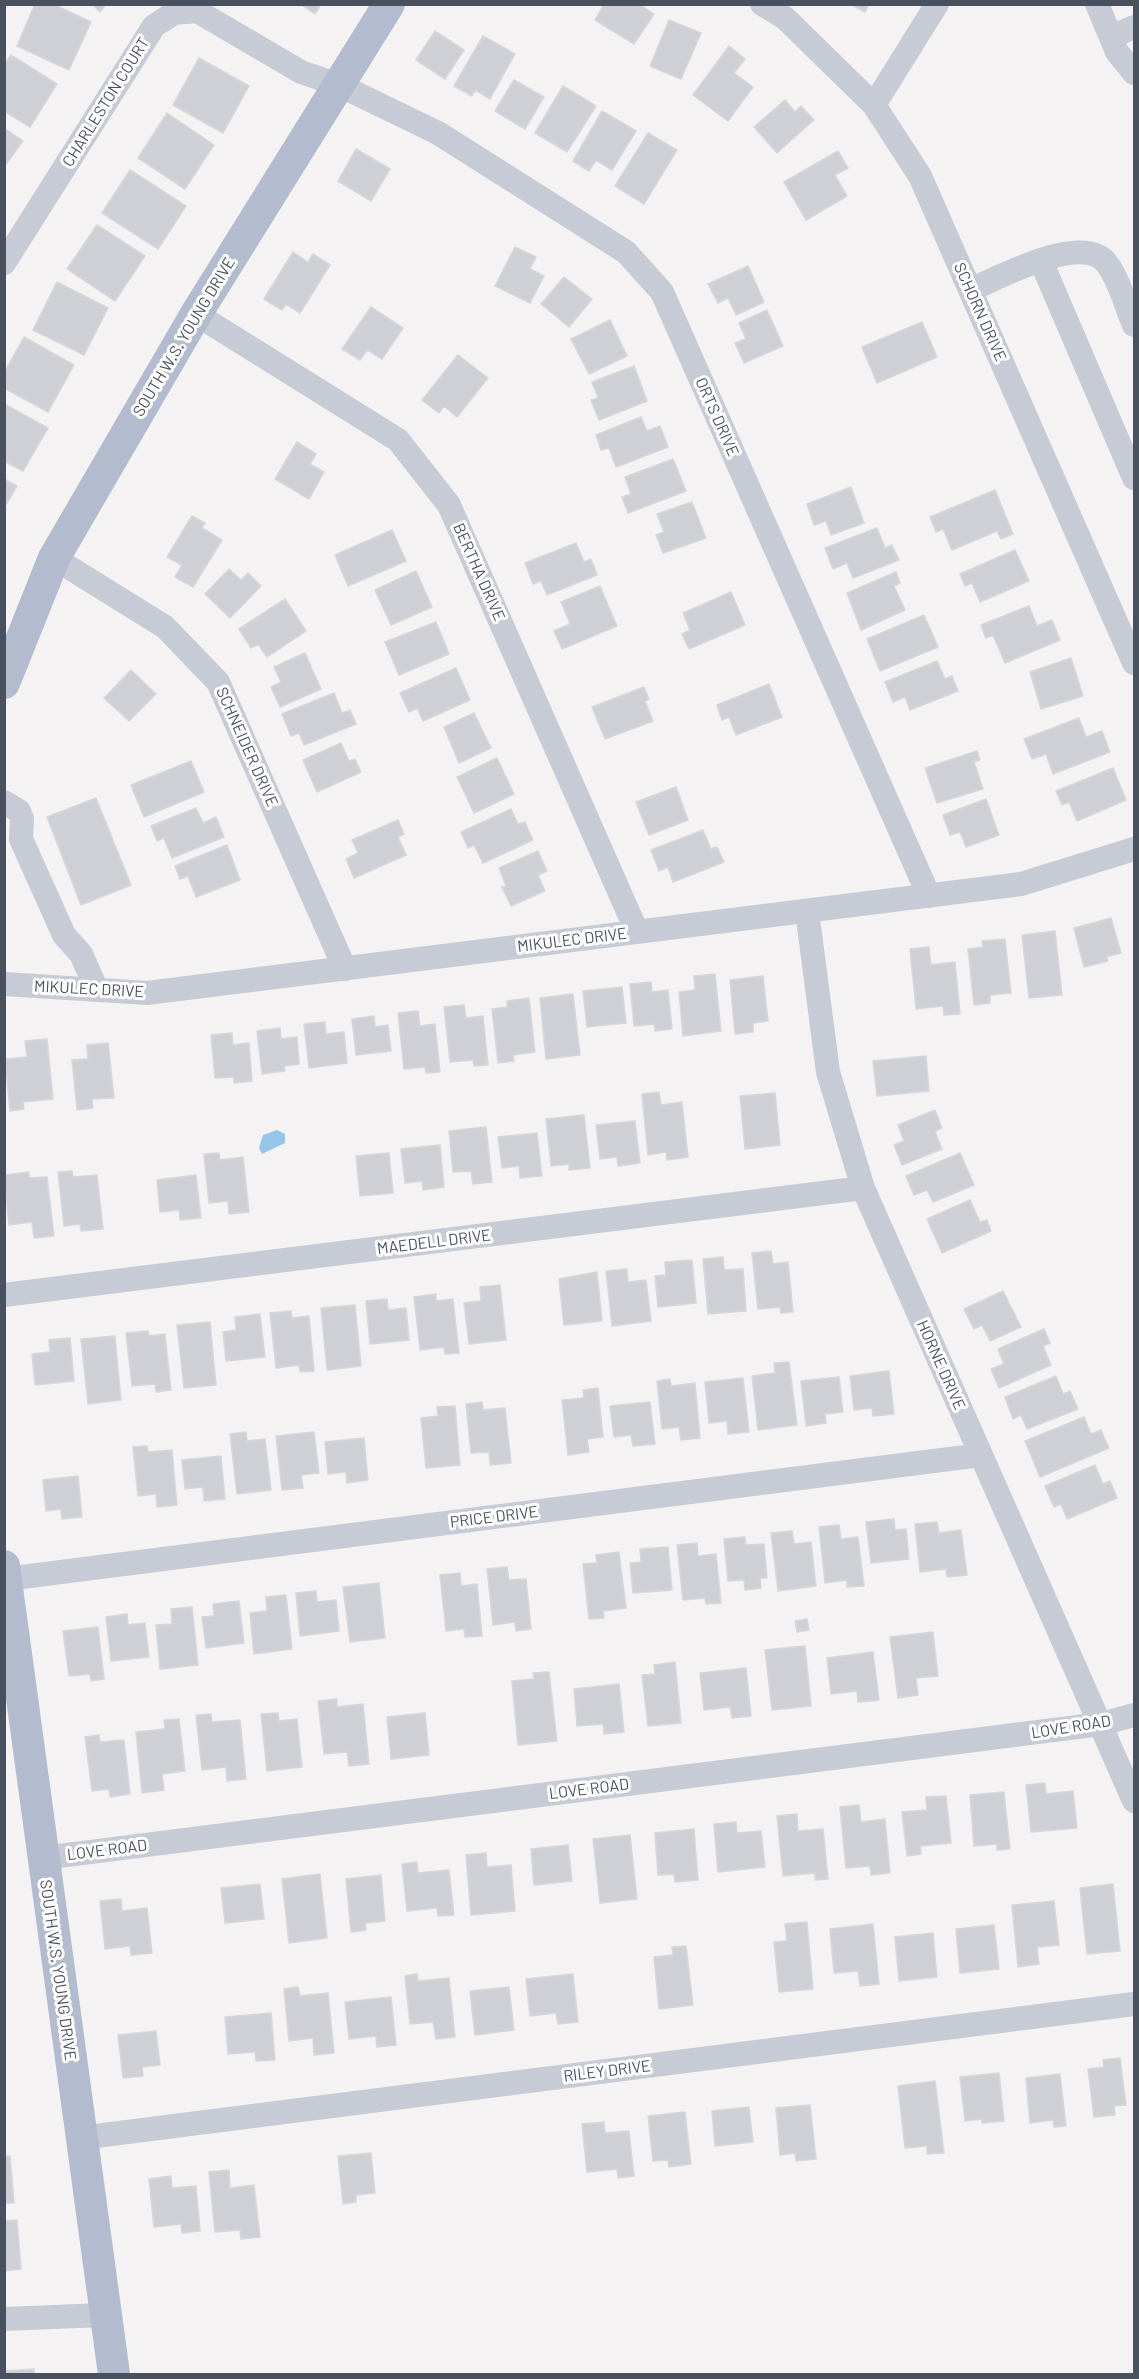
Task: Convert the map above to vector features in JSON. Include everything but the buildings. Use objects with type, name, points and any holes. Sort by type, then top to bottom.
[{"type":"main road","name":"SOUTH W.S. YOUNG DRIVE","points":[[4,683],[54,558],[196,314],[389,4]]},
{"type":"main road","name":"SOUTH W.S. YOUNG DRIVE","points":[[5,1572],[104,2315],[114,2374]]},
{"type":"street","name":"SCHORN DRIVE","points":[[762,4],[785,18],[874,105],[920,177],[1134,659]]},
{"type":"street","points":[[874,105],[937,4]]},
{"type":"street","points":[[1097,4],[1117,52],[1134,73]]},
{"type":"street","name":"CHARLESTON COURT","points":[[4,263],[154,26],[174,12],[197,11],[301,72],[339,85]]},
{"type":"street","points":[[1111,37],[1134,27]]},
{"type":"street","name":"ORTS DRIVE","points":[[339,85],[438,133],[626,252],[662,292],[929,896]]},
{"type":"street","points":[[970,290],[1063,252],[1080,251],[1095,255],[1108,264],[1134,326]]},
{"type":"street","points":[[1041,261],[1134,478]]},
{"type":"street","name":"BERTHA DRIVE","points":[[196,314],[398,440],[449,505],[637,932]]},
{"type":"street","name":"SCHNEIDER DRIVE","points":[[54,558],[165,627],[218,682],[345,969]]},
{"type":"street","points":[[4,802],[19,811],[22,819],[21,839],[64,935],[81,954],[97,990]]},
{"type":"street","name":"MIKULEC DRIVE","points":[[4,984],[147,993],[1021,884],[1134,849]]},
{"type":"street","name":"HORNE DRIVE","points":[[807,911],[828,1072],[862,1188],[1134,1801]]},
{"type":"street","name":"MAEDELL DRIVE","points":[[4,1295],[862,1188]]},
{"type":"street","name":"PRICE DRIVE","points":[[5,1572],[981,1455]]},
{"type":"street","name":"LOVE ROAD","points":[[43,1858],[1101,1724],[1134,1715]]},
{"type":"street","name":"RILEY DRIVE","points":[[80,2138],[1134,2004]]},
{"type":"street","points":[[4,2319],[104,2315]]},
{"type":"water","points":[[277,1130],[285,1134],[285,1143],[262,1154],[259,1148],[263,1135]]}]
